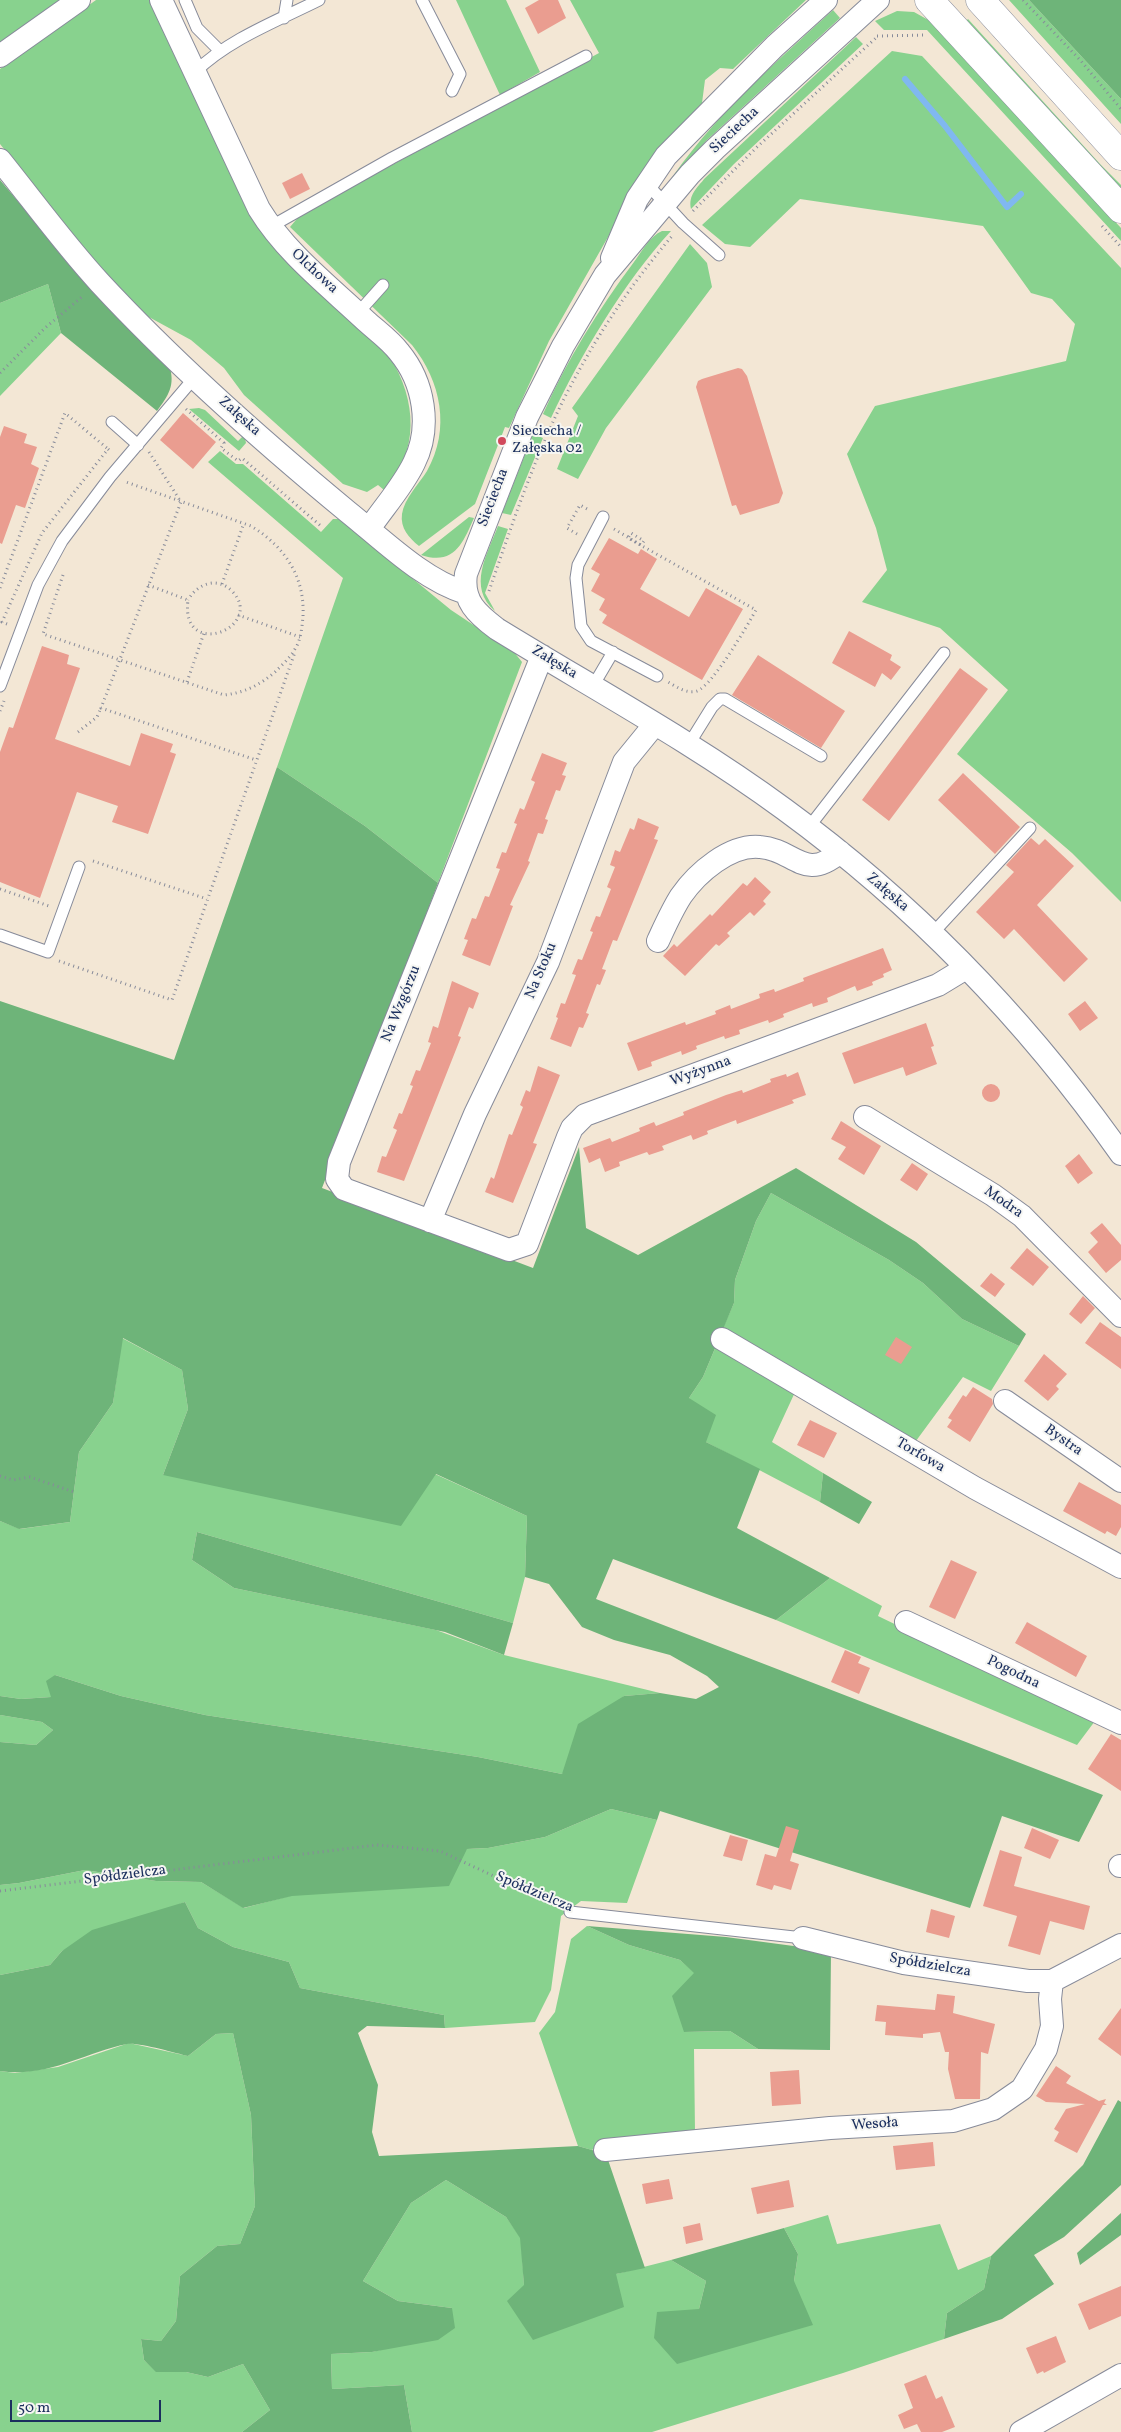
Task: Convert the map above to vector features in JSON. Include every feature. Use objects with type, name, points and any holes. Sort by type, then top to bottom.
[{"type":"main road","points":[[929,0],[1111,217]]},
{"type":"main road","points":[[980,0],[1121,156]]},
{"type":"street","points":[[0,56],[79,0]]},
{"type":"street","name":"Olchowa","points":[[161,0],[259,209],[270,227],[288,248],[399,351],[418,384],[423,401],[424,423],[414,462],[369,529]]},
{"type":"street","name":"Sieciecha","points":[[466,593],[466,574],[527,417],[563,346],[605,275],[625,224],[646,184],[666,156],[682,138],[775,46],[826,0]]},
{"type":"street","name":"Sieciecha","points":[[605,275],[715,149],[878,0]]},
{"type":"street","name":"Załęska","points":[[0,160],[99,282],[195,377],[303,474],[369,529],[433,580],[466,593],[469,603],[476,613],[542,656],[690,744],[745,781],[840,852],[932,934],[966,968],[1063,1076],[1121,1154]]},
{"type":"street","name":"Na Wzgórzu","points":[[510,1250],[344,1189],[337,1179],[339,1162],[542,656]]},
{"type":"street","name":"Na Stoku","points":[[430,1221],[475,1114],[548,962],[624,762],[656,724]]},
{"type":"street","points":[[658,941],[683,894],[706,870],[734,851],[758,846],[767,848],[800,863],[814,866],[824,864],[840,852]]},
{"type":"street","name":"Wyżynna","points":[[510,1250],[527,1244],[572,1128],[585,1115],[938,985],[966,968]]},
{"type":"street","name":"Modra","points":[[865,1117],[993,1195],[1022,1216],[1121,1316]]},
{"type":"street","name":"Torfowa","points":[[722,1339],[975,1488],[1121,1567]]},
{"type":"street","name":"Bystra","points":[[1005,1401],[1121,1481]]},
{"type":"street","name":"Pogodna","points":[[906,1622],[1121,1723]]},
{"type":"street","name":"Spółdzielcza","points":[[803,1938],[904,1963],[1028,1981],[1052,1981],[1121,1945]]},
{"type":"street","name":"Wesoła","points":[[605,2150],[830,2128],[953,2120],[994,2110],[1022,2089],[1046,2049],[1052,2026],[1050,1998],[1052,1981]]},
{"type":"street","points":[[1021,2432],[1121,2375]]},
{"type":"lane","points":[[185,0],[198,28],[220,51]]},
{"type":"lane","points":[[284,18],[287,0]]},
{"type":"lane","points":[[195,72],[220,51],[319,0]]},
{"type":"lane","points":[[422,0],[460,74],[452,91]]},
{"type":"lane","points":[[270,227],[392,158],[586,56]]},
{"type":"lane","points":[[646,184],[683,223],[719,255]]},
{"type":"lane","points":[[358,313],[383,285]]},
{"type":"lane","points":[[3,690],[38,585],[62,541],[110,477],[140,450],[195,377]]},
{"type":"lane","points":[[112,422],[140,450]]},
{"type":"lane","points":[[606,522],[580,560],[576,578],[584,632],[591,641],[657,676]]},
{"type":"lane","points":[[592,686],[612,652]]},
{"type":"lane","points":[[809,828],[944,653]]},
{"type":"lane","points":[[690,744],[712,707],[720,699],[725,699],[821,756]]},
{"type":"lane","points":[[932,934],[1030,828]]},
{"type":"lane","points":[[0,935],[48,952],[79,867]]},
{"type":"lane","name":"Spółdzielcza","points":[[570,1912],[803,1938]]},
{"type":"path","points":[[1023,0],[1080,61],[1121,109]]},
{"type":"path","points":[[860,16],[878,36]]},
{"type":"path","points":[[488,593],[530,478],[575,376],[621,303],[683,223],[735,168],[878,36],[926,33],[932,40]]},
{"type":"path","points":[[1111,217],[1121,247]]},
{"type":"path","points":[[0,373],[45,328],[99,282]]},
{"type":"path","points":[[184,407],[224,443],[221,448],[238,461],[242,458],[322,527]]},
{"type":"path","points":[[0,588],[65,413],[108,449]]},
{"type":"path","points":[[140,450],[147,449],[181,502]]},
{"type":"path","points":[[61,962],[172,1000],[300,637],[303,607],[300,585],[291,563],[266,535],[244,523],[120,480]]},
{"type":"path","points":[[78,732],[97,717],[118,659],[181,502]]},
{"type":"path","points":[[606,522],[625,536],[633,540],[641,545],[644,541],[631,533],[628,538],[756,610],[739,639],[700,689],[686,692],[657,676]]},
{"type":"path","points":[[222,584],[244,523]]},
{"type":"path","points":[[64,573],[43,634],[224,696],[238,694],[253,688],[271,675],[296,649]]},
{"type":"path","points":[[206,584],[222,584],[235,594],[238,602],[238,616],[233,625],[226,631],[218,634],[204,633],[189,620],[187,611],[188,600],[193,592],[206,584]]},
{"type":"path","points":[[148,585],[188,600]]},
{"type":"path","points":[[238,616],[300,637]]},
{"type":"path","points":[[187,682],[204,633]]},
{"type":"path","points":[[0,711],[3,690]]},
{"type":"path","points":[[100,708],[256,760]]},
{"type":"path","points":[[107,864],[207,899]]},
{"type":"path","points":[[0,889],[63,911]]},
{"type":"path","points":[[0,1476],[13,1480],[30,1477],[74,1492]]},
{"type":"path","name":"Spółdzielcza","points":[[0,1891],[376,1845],[440,1851],[570,1912]]},
{"type":"green space","points":[[0,0],[61,0],[0,45]]},
{"type":"green space","points":[[96,0],[150,0],[281,254],[390,357],[406,391],[411,425],[404,459],[396,475],[384,490],[378,485],[367,492],[343,484],[244,395],[224,368],[191,340],[147,316],[98,265],[0,144],[0,69]]},
{"type":"green space","points":[[456,0],[506,0],[540,72],[500,95]]},
{"type":"green space","points":[[570,0],[806,0],[733,69],[720,68],[705,80],[702,103],[650,163],[549,341],[509,428],[505,427],[475,504],[419,546],[406,532],[402,524],[402,514],[409,497],[427,471],[439,439],[439,406],[430,374],[412,345],[290,227],[301,214],[599,53]]},
{"type":"green space","points":[[1009,0],[1029,0],[1121,99],[1121,124]]},
{"type":"green space","points":[[1029,0],[1121,0],[1121,99]]},
{"type":"green space","points":[[833,10],[840,18],[707,140],[665,188],[722,116],[765,72]]},
{"type":"green space","points":[[897,11],[914,12],[932,22],[1121,228],[1121,241],[927,30],[884,30],[875,21]]},
{"type":"green space","points":[[968,19],[1121,185],[1121,191],[965,22]]},
{"type":"green space","points":[[856,37],[863,44],[734,164],[691,209],[692,196],[705,178]]},
{"type":"green space","points":[[892,51],[922,56],[1121,268],[1121,902],[1072,853],[957,754],[1008,690],[940,628],[862,602],[887,570],[876,528],[847,454],[875,406],[1066,361],[1075,324],[1052,299],[1031,293],[983,226],[800,199],[750,247],[725,244],[702,225]]},
{"type":"green space","points":[[0,180],[85,281],[169,365],[172,379],[170,390],[157,411],[61,333],[48,284],[0,303]]},
{"type":"green space","points":[[662,231],[671,231],[636,273],[604,320],[575,370],[551,418],[543,414],[562,374],[596,317],[646,244]]},
{"type":"green space","points":[[690,244],[707,263],[712,287],[606,428],[578,479],[557,469],[578,416],[572,408]]},
{"type":"green space","points":[[48,284],[61,333],[0,396],[0,303]]},
{"type":"green space","points":[[199,408],[205,410],[238,441],[243,436],[245,438],[246,443],[239,451],[189,409]]},
{"type":"green space","points":[[533,434],[543,438],[511,515],[502,513]]},
{"type":"green space","points":[[220,451],[236,464],[243,464],[321,532],[333,519],[340,519],[451,610],[514,652],[522,662],[438,883],[365,826],[277,767],[343,578],[208,462]]},
{"type":"green space","points":[[469,517],[474,518],[466,536],[456,550],[442,557],[432,558],[421,555]]},
{"type":"green space","points":[[498,526],[508,529],[485,593],[495,611],[487,602],[482,592],[481,581],[485,559]]},
{"type":"green space","points":[[277,767],[365,826],[438,883],[322,1188],[533,1268],[579,1147],[586,1228],[638,1255],[796,1168],[916,1242],[1026,1334],[1019,1346],[962,1319],[923,1283],[889,1260],[771,1193],[756,1221],[735,1280],[734,1303],[703,1377],[689,1398],[716,1415],[706,1442],[760,1469],[737,1528],[830,1578],[776,1620],[613,1559],[596,1599],[1103,1795],[1079,1842],[1002,1816],[970,1908],[660,1811],[657,1820],[611,1809],[545,1837],[488,1848],[467,1849],[449,1886],[292,1896],[243,1908],[201,1882],[156,1881],[85,1870],[0,1885],[0,1742],[36,1745],[53,1730],[42,1722],[0,1715],[0,1696],[21,1699],[51,1697],[46,1681],[55,1675],[121,1696],[205,1715],[478,1757],[562,1774],[578,1724],[624,1696],[660,1693],[696,1699],[719,1687],[707,1676],[670,1655],[614,1640],[582,1627],[549,1584],[525,1577],[527,1516],[436,1474],[401,1526],[163,1475],[188,1409],[182,1370],[123,1338],[113,1403],[79,1452],[70,1522],[19,1529],[0,1521],[0,1001],[174,1060]]},
{"type":"green space","points":[[771,1193],[889,1260],[923,1283],[962,1319],[1019,1346],[991,1391],[963,1377],[913,1445],[722,1330],[734,1303],[735,1280],[756,1221]]},
{"type":"green space","points":[[122,1338],[182,1370],[188,1409],[163,1475],[435,1474],[527,1516],[525,1577],[513,1623],[197,1532],[192,1560],[234,1588],[436,1630],[504,1655],[660,1693],[624,1696],[562,1774],[478,1757],[205,1715],[121,1696],[55,1675],[51,1697],[21,1699],[0,1696],[0,1521],[20,1529],[70,1522],[79,1452],[113,1403]]},
{"type":"green space","points":[[716,1346],[796,1390],[772,1442],[823,1473],[820,1502],[706,1442],[689,1398],[703,1377]]},
{"type":"green space","points":[[823,1473],[872,1502],[859,1524],[820,1502]]},
{"type":"green space","points":[[197,1532],[513,1623],[504,1655],[445,1632],[234,1588],[192,1560]]},
{"type":"green space","points":[[830,1578],[882,1606],[878,1616],[1095,1721],[1077,1745],[776,1620]]},
{"type":"green space","points":[[0,1715],[42,1722],[53,1730],[36,1745],[0,1742]]},
{"type":"green space","points":[[611,1809],[657,1820],[627,1903],[581,1901],[561,1916],[551,1990],[535,2022],[445,2028],[444,2015],[300,1988],[289,1962],[233,1947],[198,1928],[185,1902],[62,1951],[50,1965],[0,1975],[0,1885],[85,1870],[156,1881],[201,1882],[244,1908],[467,1849],[488,1848],[545,1837]]},
{"type":"green space","points":[[185,1902],[198,1928],[233,1947],[289,1962],[300,1988],[444,2015],[445,2028],[367,2026],[358,2033],[378,2085],[372,2132],[379,2156],[578,2146],[606,2154],[645,2268],[616,2274],[624,2307],[533,2340],[507,2301],[524,2285],[520,2238],[506,2217],[446,2180],[411,2203],[363,2281],[398,2301],[452,2308],[455,2328],[438,2340],[372,2352],[331,2354],[332,2389],[404,2385],[412,2432],[242,2432],[270,2410],[243,2364],[208,2377],[186,2372],[156,2372],[144,2360],[141,2339],[161,2341],[176,2321],[180,2276],[217,2246],[240,2244],[255,2206],[251,2115],[233,2033],[216,2034],[188,2056],[148,2046],[127,2044],[50,2068],[34,2071],[0,2071],[0,1975],[50,1965],[62,1951],[92,1930]]},
{"type":"green space","points":[[587,1926],[629,1945],[680,1960],[695,1973],[684,2032],[730,2031],[758,2049],[694,2049],[695,2132],[604,2140],[592,2150],[578,2146],[539,2033],[555,2012],[571,1939]]},
{"type":"green space","points":[[587,1926],[726,1937],[831,1951],[830,2050],[758,2049],[730,2031],[684,2032],[672,1996],[694,1973],[680,1960],[629,1945]]},
{"type":"green space","points":[[233,2033],[251,2115],[255,2206],[240,2244],[217,2246],[180,2276],[176,2321],[161,2341],[141,2339],[144,2360],[157,2372],[186,2372],[208,2377],[243,2364],[270,2410],[242,2432],[0,2432],[0,2071],[15,2073],[58,2067],[129,2043],[188,2056],[216,2034]]},
{"type":"green space","points":[[1118,2100],[1121,2102],[1121,2185],[1064,2237],[1034,2255],[1054,2284],[1002,2319],[944,2339],[947,2313],[984,2289],[991,2256],[1083,2165]]},
{"type":"green space","points":[[446,2180],[506,2217],[521,2238],[524,2285],[616,2274],[671,2260],[706,2281],[699,2309],[654,2338],[794,2281],[798,2254],[784,2228],[828,2215],[837,2244],[940,2224],[958,2270],[991,2256],[984,2289],[947,2313],[944,2339],[843,2373],[652,2432],[412,2432],[404,2385],[332,2389],[331,2354],[372,2352],[401,2345],[452,2308],[398,2301],[363,2281],[411,2203]]},
{"type":"green space","points":[[1121,2213],[1121,2235],[1080,2265],[1077,2253]]},
{"type":"green space","points":[[784,2228],[798,2254],[794,2281],[813,2325],[677,2364],[654,2338],[657,2312],[699,2309],[706,2281],[671,2260]]},
{"type":"building","points":[[539,0],[558,0],[566,18],[538,34],[525,8]]},
{"type":"building","points":[[302,173],[310,189],[290,199],[282,183]]},
{"type":"building","points":[[738,368],[742,369],[747,376],[783,493],[779,503],[740,515],[736,505],[732,506],[696,387],[698,381],[702,379]]},
{"type":"building","points":[[183,413],[216,442],[193,469],[160,440]]},
{"type":"building","points":[[4,426],[27,434],[24,443],[37,447],[31,464],[39,468],[25,508],[16,505],[2,544],[0,543],[0,437]]},
{"type":"building","points":[[609,538],[638,554],[641,549],[657,559],[640,589],[689,617],[706,588],[743,609],[702,680],[602,623],[607,615],[599,610],[605,599],[591,591],[600,574],[591,569]]},
{"type":"building","points":[[849,631],[892,655],[890,660],[901,667],[891,680],[882,673],[875,687],[832,663]]},
{"type":"building","points":[[42,646],[69,655],[67,664],[80,668],[55,739],[130,766],[141,733],[173,744],[170,752],[176,754],[148,834],[112,822],[118,806],[77,792],[40,898],[0,882],[0,752],[9,727],[13,728]]},
{"type":"building","points":[[758,655],[845,711],[821,748],[732,695]]},
{"type":"building","points":[[960,668],[988,689],[889,821],[862,800]]},
{"type":"building","points":[[542,753],[567,763],[562,775],[566,776],[560,791],[556,790],[545,819],[548,820],[543,834],[538,833],[528,861],[530,862],[510,905],[513,906],[490,966],[462,955],[468,940],[464,939],[472,918],[476,919],[485,896],[489,897],[500,869],[496,868],[502,852],[506,853],[517,824],[514,823],[520,808],[524,810],[535,782],[531,780]]},
{"type":"building","points":[[963,773],[1020,827],[995,854],[938,800]]},
{"type":"building","points":[[638,818],[659,827],[654,839],[658,840],[617,941],[613,940],[602,969],[606,970],[600,985],[597,984],[586,1013],[589,1014],[583,1028],[579,1027],[571,1047],[550,1039],[558,1018],[556,1017],[561,1003],[565,1004],[576,975],[572,974],[578,959],[582,960],[593,932],[590,931],[596,916],[600,917],[611,889],[607,887],[615,867],[610,865],[615,850],[620,852],[630,828],[634,830]]},
{"type":"building","points":[[1031,838],[1039,845],[1045,839],[1074,866],[1037,905],[1088,959],[1064,982],[1014,929],[1004,939],[976,912],[1014,872],[1006,865]]},
{"type":"building","points":[[755,877],[771,892],[763,901],[766,904],[754,916],[750,912],[727,933],[730,936],[719,946],[716,944],[685,976],[663,956],[674,944],[677,947],[710,914],[712,916],[743,883],[747,886]]},
{"type":"building","points":[[883,948],[892,970],[883,974],[884,977],[872,982],[873,985],[857,991],[855,986],[827,998],[828,1002],[813,1007],[812,1003],[783,1014],[784,1017],[769,1023],[768,1020],[739,1030],[740,1034],[725,1039],[724,1036],[696,1046],[697,1049],[682,1055],[681,1051],[651,1062],[652,1066],[638,1071],[627,1043],[685,1022],[686,1025],[716,1014],[715,1011],[730,1005],[731,1009],[760,998],[759,994],[774,989],[775,992],[804,981],[803,978]]},
{"type":"building","points":[[452,981],[479,993],[473,1009],[469,1007],[458,1036],[461,1037],[404,1181],[377,1172],[382,1156],[386,1157],[397,1130],[393,1128],[399,1113],[402,1114],[413,1086],[410,1085],[416,1070],[420,1071],[431,1043],[428,1042],[433,1026],[438,1028]]},
{"type":"building","points":[[1085,1001],[1098,1018],[1080,1031],[1068,1014]]},
{"type":"building","points":[[926,1023],[934,1046],[931,1047],[937,1064],[906,1076],[903,1067],[854,1084],[842,1053]]},
{"type":"building","points":[[538,1066],[560,1075],[533,1143],[537,1144],[513,1203],[485,1192],[491,1177],[494,1179],[509,1134],[512,1135],[523,1107],[520,1105],[526,1090],[530,1092]]},
{"type":"building","points":[[798,1072],[806,1095],[792,1100],[794,1103],[737,1124],[736,1120],[707,1131],[708,1134],[693,1140],[691,1135],[662,1146],[664,1150],[649,1155],[647,1152],[619,1162],[620,1166],[605,1172],[600,1158],[589,1163],[583,1148],[610,1138],[612,1142],[640,1131],[639,1128],[654,1122],[656,1126],[684,1115],[683,1112],[726,1095],[742,1090],[743,1093],[771,1082],[770,1079],[786,1074],[787,1077]]},
{"type":"building","points":[[991,1084],[997,1087],[1000,1093],[997,1099],[991,1102],[985,1099],[982,1093],[985,1087]]},
{"type":"building","points":[[841,1121],[881,1146],[864,1175],[838,1159],[846,1147],[831,1139]]},
{"type":"building","points":[[1079,1154],[1093,1173],[1078,1184],[1065,1166]]},
{"type":"building","points":[[912,1163],[928,1174],[917,1191],[900,1180]]},
{"type":"building","points":[[1102,1223],[1121,1245],[1121,1260],[1106,1273],[1088,1252],[1098,1242],[1090,1233]]},
{"type":"building","points":[[1027,1248],[1049,1267],[1033,1286],[1010,1268]]},
{"type":"building","points":[[991,1273],[1005,1284],[995,1297],[980,1286]]},
{"type":"building","points":[[1083,1296],[1095,1308],[1081,1324],[1069,1314]]},
{"type":"building","points":[[1100,1322],[1121,1337],[1121,1369],[1085,1343]]},
{"type":"building","points":[[896,1337],[912,1347],[901,1364],[885,1355]]},
{"type":"building","points":[[1044,1354],[1067,1374],[1056,1386],[1059,1389],[1048,1401],[1024,1381]]},
{"type":"building","points":[[973,1387],[992,1399],[993,1404],[970,1442],[947,1427],[952,1420],[948,1418],[963,1395],[966,1397]]},
{"type":"building","points":[[810,1420],[837,1433],[824,1458],[797,1445]]},
{"type":"building","points":[[1079,1482],[1121,1505],[1121,1527],[1116,1536],[1107,1531],[1105,1534],[1063,1511]]},
{"type":"building","points":[[951,1560],[977,1572],[955,1619],[929,1607]]},
{"type":"building","points":[[1027,1622],[1087,1656],[1076,1677],[1015,1643]]},
{"type":"building","points":[[845,1650],[861,1657],[858,1663],[870,1668],[859,1694],[831,1682]]},
{"type":"building","points":[[1111,1734],[1121,1740],[1121,1791],[1088,1769]]},
{"type":"building","points":[[786,1826],[799,1830],[790,1861],[799,1864],[791,1890],[774,1885],[772,1890],[756,1885],[765,1854],[776,1857]]},
{"type":"building","points":[[1032,1828],[1059,1840],[1050,1859],[1024,1848]]},
{"type":"building","points":[[730,1835],[748,1840],[742,1861],[723,1856]]},
{"type":"building","points":[[1000,1850],[1022,1857],[1014,1886],[1090,1906],[1084,1930],[1050,1921],[1040,1955],[1008,1946],[1017,1916],[983,1906]]},
{"type":"building","points":[[931,1909],[955,1916],[949,1938],[926,1932]]},
{"type":"building","points":[[937,1994],[955,1996],[953,2013],[995,2024],[988,2054],[981,2052],[980,2099],[955,2099],[948,2069],[949,2052],[945,2052],[940,2032],[923,2034],[923,2038],[885,2035],[886,2022],[875,2021],[877,2005],[935,2010]]},
{"type":"building","points":[[1121,2008],[1121,2056],[1098,2039]]},
{"type":"building","points":[[1056,2066],[1071,2076],[1066,2083],[1099,2101],[1106,2099],[1104,2103],[1107,2105],[1103,2105],[1077,2153],[1054,2141],[1059,2132],[1054,2129],[1066,2109],[1085,2104],[1046,2102],[1036,2096]]},
{"type":"building","points":[[799,2070],[801,2104],[772,2106],[770,2072]]},
{"type":"building","points":[[933,2142],[935,2166],[896,2170],[893,2146]]},
{"type":"building","points":[[669,2179],[673,2199],[646,2204],[642,2184]]},
{"type":"building","points":[[789,2180],[794,2207],[757,2214],[751,2188]]},
{"type":"building","points":[[700,2223],[703,2240],[686,2244],[683,2227]]},
{"type":"building","points":[[1121,2286],[1121,2316],[1089,2330],[1078,2304]]},
{"type":"building","points":[[1056,2336],[1066,2362],[1044,2373],[1043,2371],[1037,2374],[1026,2348]]},
{"type":"building","points":[[926,2375],[936,2399],[942,2396],[955,2427],[942,2432],[921,2432],[917,2424],[904,2429],[898,2415],[913,2408],[904,2384]]},
{"type":"waterway","points":[[905,79],[945,126],[1007,207],[1021,194]]},
{"type":"place","name":"Sieciecha / Załęska 02","points":[[502,441]]}]
